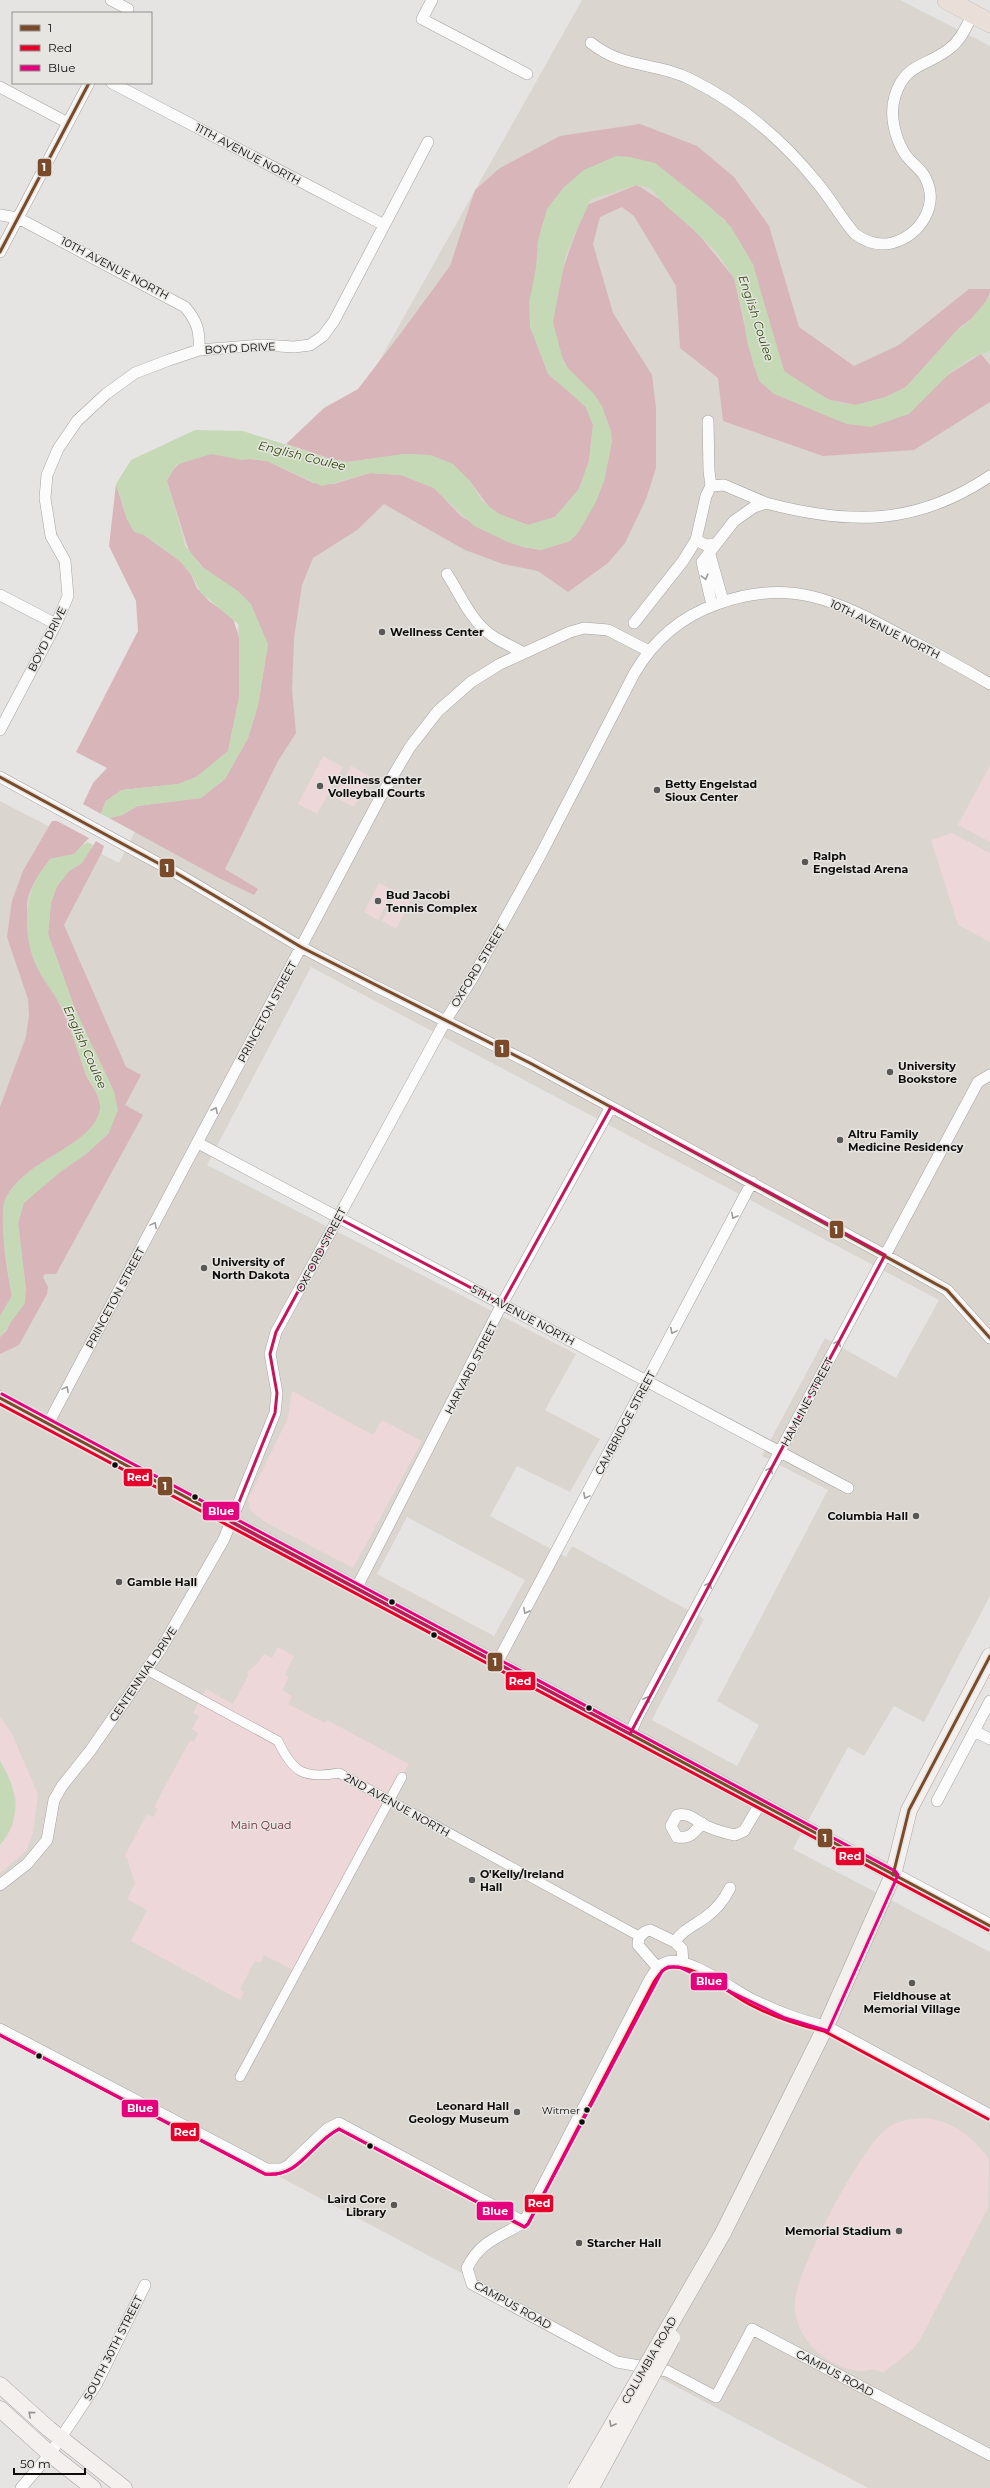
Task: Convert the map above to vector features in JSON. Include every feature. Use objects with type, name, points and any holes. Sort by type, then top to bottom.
[{"type":"highway","points":[[947,0],[976,7],[990,23]]},
{"type":"main road","name":"COLUMBIA ROAD","points":[[591,2488],[647,2388],[826,2026],[893,1875],[909,1810],[990,1656]]},
{"type":"main road","name":"COLUMBIA ROAD","points":[[576,2488],[723,2233]]},
{"type":"main road","points":[[0,2385],[61,2439],[124,2488]]},
{"type":"main road","points":[[0,2409],[50,2454],[94,2488]]},
{"type":"street","points":[[111,0],[129,7]]},
{"type":"street","points":[[432,0],[422,19],[527,74]]},
{"type":"street","points":[[591,43],[624,62],[667,70],[688,78],[736,106],[779,141],[799,162],[855,234],[867,242],[888,244],[909,236],[917,230],[925,216],[930,200],[925,177],[906,155],[899,142],[892,111],[895,97],[900,84],[911,70],[941,55],[956,43],[976,7]]},
{"type":"street","points":[[0,252],[88,84]]},
{"type":"street","name":"11TH AVENUE NORTH","points":[[114,84],[384,225]]},
{"type":"street","points":[[0,87],[68,123]]},
{"type":"street","name":"BOYD DRIVE","points":[[0,730],[56,624],[68,596],[68,580],[65,561],[51,536],[45,498],[47,475],[58,448],[77,421],[106,394],[135,373],[199,350],[263,344],[294,347],[310,345],[323,336],[334,321],[428,142]]},
{"type":"street","name":"10TH AVENUE NORTH","points":[[0,215],[18,218],[185,307],[196,320],[200,334],[199,350]]},
{"type":"street","points":[[634,623],[683,561],[696,540],[706,496],[711,486],[709,471],[708,421]]},
{"type":"street","points":[[711,486],[724,485],[766,503],[827,517],[875,518],[932,505],[949,498],[990,476]]},
{"type":"street","points":[[712,605],[701,565],[704,557],[734,521],[754,507],[766,503]]},
{"type":"street","points":[[696,540],[713,548]]},
{"type":"street","points":[[713,548],[723,601]]},
{"type":"street","points":[[447,574],[473,616],[483,627],[490,634],[524,652]]},
{"type":"street","name":"10TH AVENUE NORTH","points":[[775,592],[801,594],[830,601],[889,629],[990,684]]},
{"type":"street","name":"OXFORD STREET","points":[[240,1504],[275,1413],[277,1393],[270,1354],[276,1332],[446,1020],[473,977],[540,856],[634,674],[649,651],[677,624],[712,605],[742,594],[775,592]]},
{"type":"street","points":[[0,595],[56,624]]},
{"type":"street","name":"PRINCETON STREET","points":[[48,1424],[381,796],[422,729],[438,711],[471,682],[486,672],[524,652],[570,632],[594,628],[608,630],[649,651]]},
{"type":"street","points":[[0,777],[178,874],[301,947],[375,986],[446,1020],[611,1107],[885,1255],[946,1290],[990,1338]]},
{"type":"street","name":"HAMLINE STREET","points":[[630,1734],[636,1718],[978,1082],[990,1075]]},
{"type":"street","name":"HARVARD STREET","points":[[356,1589],[502,1304],[611,1107]]},
{"type":"street","name":"5TH AVENUE NORTH","points":[[198,1143],[779,1453],[848,1488]]},
{"type":"street","name":"CAMBRIDGE STREET","points":[[497,1663],[752,1182]]},
{"type":"street","points":[[0,1398],[990,1926]]},
{"type":"street","name":"CENTENNIAL DRIVE","points":[[0,1885],[27,1864],[47,1840],[53,1806],[62,1786],[147,1670],[205,1575],[240,1504]]},
{"type":"street","name":"2ND AVENUE NORTH","points":[[147,1670],[278,1741],[286,1758],[301,1773],[320,1777],[339,1773],[635,1934]]},
{"type":"street","points":[[936,1801],[990,1701]]},
{"type":"street","points":[[974,1730],[990,1739]]},
{"type":"street","points":[[240,2077],[402,1777]]},
{"type":"street","points":[[702,1823],[735,1835],[744,1831],[760,1804]]},
{"type":"street","points":[[675,1942],[684,1931],[708,1916],[723,1902],[730,1888]]},
{"type":"street","points":[[658,1968],[638,1945],[640,1935],[650,1930],[675,1942],[682,1949],[683,1963]]},
{"type":"street","points":[[0,2029],[267,2169],[282,2169],[289,2165],[327,2129],[339,2123],[524,2222],[650,1979],[658,1968],[667,1962],[683,1963],[753,2000],[802,2021],[826,2026],[990,2116]]},
{"type":"street","name":"CAMPUS ROAD","points":[[524,2222],[488,2241],[475,2253],[467,2268],[472,2284],[617,2362],[667,2372],[716,2397],[752,2329],[990,2455]]},
{"type":"street","name":"SOUTH 30TH STREET","points":[[22,2488],[61,2439],[96,2385],[145,2285]]},
{"type":"highlighted area","points":[[611,1107],[885,1255],[630,1734],[231,1522],[275,1413],[277,1393],[270,1354],[276,1332],[338,1218],[502,1304]]},
{"type":"shaded area","name":"University of North Dakota","points":[[582,0],[900,0],[990,46],[990,1596],[924,1722],[894,1706],[864,1756],[848,1747],[793,1849],[990,1952],[990,2488],[868,2488],[0,2029],[0,801],[119,863],[246,611],[169,526],[149,497],[189,449],[319,468]],"holes":[[[311,967],[939,1300],[896,1378],[825,1338],[762,1456],[828,1490],[717,1701],[759,1725],[737,1766],[652,1720],[704,1619],[572,1546],[566,1557],[490,1516],[517,1466],[570,1492],[600,1439],[545,1410],[576,1354],[207,1165]],[[407,1517],[525,1580],[494,1636],[377,1574]]]},
{"type":"shaded area","points":[[640,124],[697,146],[734,177],[769,226],[799,327],[854,366],[899,345],[969,289],[990,289],[987,300],[980,311],[960,327],[906,387],[886,397],[856,405],[830,400],[797,382],[784,371],[773,336],[725,220],[691,193],[600,164],[584,170],[536,268],[530,327],[538,344],[576,398],[586,407],[593,425],[589,461],[579,489],[555,517],[528,525],[499,514],[489,507],[470,481],[431,455],[404,454],[348,462],[331,459],[286,444],[324,408],[358,389],[401,333],[450,266],[475,190],[500,168],[560,136]]},
{"type":"shaded area","points":[[637,185],[662,201],[700,236],[734,278],[754,367],[868,425],[981,354],[990,365],[990,402],[914,450],[823,456],[723,421],[718,378],[680,348],[676,286],[634,216],[622,207],[600,217],[593,244],[613,313],[652,375],[656,408],[656,468],[646,499],[625,543],[608,563],[568,592],[538,571],[503,564],[465,550],[384,504],[357,530],[313,558],[302,585],[294,638],[292,690],[296,733],[278,761],[225,869],[258,889],[254,895],[219,878],[109,818],[122,815],[137,806],[201,798],[225,779],[248,738],[258,705],[268,644],[189,551],[167,481],[173,470],[181,462],[211,454],[267,461],[313,483],[334,484],[370,473],[401,475],[434,488],[462,517],[506,541],[523,547],[542,550],[604,481],[612,441],[571,374],[558,346],[554,334],[553,320],[558,287],[569,251],[587,205]]},
{"type":"shaded area","points":[[116,484],[127,519],[144,535],[180,561],[191,574],[197,588],[209,601],[233,618],[239,638],[239,698],[228,751],[215,763],[196,777],[178,784],[122,790],[106,801],[101,814],[83,804],[93,783],[107,768],[76,752],[138,631],[136,601],[109,546]]},
{"type":"shaded area","points":[[52,821],[57,821],[89,838],[74,854],[50,859],[42,870],[31,888],[27,902],[29,922],[40,971],[61,1007],[86,1075],[99,1099],[100,1108],[95,1122],[85,1134],[72,1144],[39,1164],[24,1176],[12,1189],[4,1204],[3,1236],[12,1296],[0,1316],[0,1107],[26,1037],[29,1015],[28,999],[7,937],[12,901],[23,871]]},
{"type":"shaded area","points":[[96,841],[104,846],[102,852],[64,925],[126,1067],[141,1075],[125,1105],[143,1115],[56,1274],[45,1274],[43,1277],[48,1287],[47,1294],[19,1345],[0,1354],[0,1337],[7,1330],[26,1289],[18,1223],[24,1202],[60,1172],[86,1154],[109,1133],[94,1051],[75,1009],[48,934],[51,903],[57,886],[69,871],[82,863]]},
{"type":"green space","name":"Wellness Center Volleyball Courts","points":[[323,756],[343,767],[317,814],[298,804]]},
{"type":"green space","points":[[990,765],[990,842],[958,825]]},
{"type":"green space","points":[[351,766],[370,776],[354,807],[334,797]]},
{"type":"green space","points":[[952,833],[990,853],[990,942],[958,925],[931,840]]},
{"type":"green space","name":"Bud Jacobi Tennis Complex","points":[[379,883],[393,890],[378,920],[364,912]]},
{"type":"green space","name":"Bud Jacobi Tennis Complex","points":[[397,892],[411,900],[396,929],[382,921]]},
{"type":"green space","points":[[292,1391],[373,1435],[382,1420],[422,1441],[353,1568],[265,1522],[250,1510],[248,1499],[288,1418]]},
{"type":"green space","name":"Main Quad","points":[[278,1647],[294,1656],[285,1674],[289,1677],[282,1690],[292,1696],[288,1704],[325,1723],[327,1720],[409,1764],[297,1972],[264,1955],[260,1963],[255,1961],[240,1989],[244,1992],[240,2000],[131,1941],[147,1910],[127,1899],[135,1884],[127,1858],[124,1857],[147,1814],[153,1817],[158,1809],[154,1807],[190,1740],[194,1742],[198,1733],[192,1729],[199,1716],[193,1713],[206,1689],[233,1704],[249,1674],[246,1673],[256,1665],[264,1654],[272,1658]]},
{"type":"green space","points":[[0,1717],[11,1732],[38,1794],[33,1833],[26,1851],[0,1873],[0,1845],[12,1825],[16,1807],[16,1798],[0,1761]]},
{"type":"green space","name":"Memorial Stadium","points":[[925,2118],[954,2126],[962,2131],[989,2159],[988,2208],[920,2340],[912,2350],[883,2373],[873,2370],[860,2371],[846,2368],[824,2357],[812,2347],[802,2333],[797,2322],[795,2311],[795,2300],[799,2284],[818,2237],[832,2210],[846,2184],[874,2142],[885,2130],[894,2124]]},
{"type":"water","name":"English Coulee","points":[[616,156],[630,157],[655,163],[708,205],[731,227],[753,264],[784,371],[827,399],[840,403],[856,405],[886,397],[906,387],[954,333],[969,322],[990,296],[990,351],[971,358],[951,372],[909,414],[871,427],[847,424],[774,394],[759,381],[747,342],[744,318],[734,278],[718,254],[694,230],[665,205],[650,188],[637,185],[591,199],[566,254],[553,322],[564,364],[594,394],[602,406],[611,431],[612,441],[604,481],[596,502],[578,533],[570,541],[542,550],[523,547],[474,526],[434,488],[401,475],[370,473],[322,486],[267,461],[251,459],[242,460],[211,454],[176,465],[167,481],[185,545],[201,566],[238,591],[251,604],[268,644],[258,705],[248,738],[225,779],[201,798],[137,806],[122,815],[109,818],[101,814],[106,801],[122,790],[178,784],[196,777],[228,751],[239,698],[239,625],[201,593],[191,574],[180,561],[144,535],[134,532],[127,519],[116,484],[131,460],[195,430],[243,431],[331,459],[348,462],[404,454],[431,455],[453,464],[470,481],[482,501],[499,514],[528,525],[555,517],[579,489],[589,461],[593,425],[586,407],[548,374],[530,327],[529,303],[536,268],[538,240],[547,209],[564,187],[584,170]]},
{"type":"water","name":"English Coulee","points":[[87,842],[93,845],[82,863],[69,871],[57,886],[51,903],[48,934],[75,1009],[114,1091],[118,1110],[109,1133],[86,1154],[60,1172],[24,1203],[18,1223],[26,1289],[25,1303],[0,1337],[0,1316],[12,1296],[4,1236],[4,1203],[12,1188],[25,1175],[86,1133],[96,1121],[100,1108],[99,1098],[85,1071],[65,1014],[41,975],[31,953],[27,929],[28,905],[31,893],[36,879],[42,870],[50,859],[74,854]]},
{"type":"water","points":[[0,1761],[6,1771],[14,1793],[15,1814],[12,1825],[0,1845]]},
{"type":"transit line","name":"1","points":[[0,252],[88,84]]},
{"type":"transit line","name":"1","points":[[0,777],[178,874],[301,947],[530,1063],[947,1290],[990,1338]]},
{"type":"transit line","name":"Blue","points":[[0,2035],[265,2174],[277,2174],[287,2171],[305,2158],[329,2135],[339,2129],[525,2227],[528,2224],[662,1971],[668,1967],[679,1967],[785,2018],[828,2031],[898,1875],[895,1871],[2,1394]]},
{"type":"transit line","name":"1","points":[[0,1398],[990,1926]]},
{"type":"transit line","name":"Red","points":[[0,1404],[988,1930]]},
{"type":"transit line","name":"1","points":[[893,1875],[909,1810],[990,1656]]},
{"type":"transit line","name":"Red","points":[[0,2035],[265,2174],[277,2174],[287,2171],[305,2158],[329,2135],[339,2129],[524,2227],[528,2224],[654,1982],[660,1973],[671,1967],[685,1968],[704,1976],[749,2004],[785,2020],[824,2031],[988,2119]]},
{"type":"place","name":"Wellness Center","points":[[382,632]]},
{"type":"place","name":"Wellness Center Volleyball Courts","points":[[320,786]]},
{"type":"place","name":"Betty Engelstad Sioux Center","points":[[657,790]]},
{"type":"place","name":"Ralph Engelstad Arena","points":[[805,862]]},
{"type":"place","name":"Bud Jacobi Tennis Complex","points":[[378,901]]},
{"type":"place","name":"University Bookstore","points":[[890,1072]]},
{"type":"place","name":"Altru Family Medicine Residency","points":[[840,1140]]},
{"type":"place","name":"University of North Dakota","points":[[204,1268]]},
{"type":"place","name":"Columbia Hall","points":[[916,1516]]},
{"type":"place","name":"Gamble Hall","points":[[119,1582]]},
{"type":"place","name":"O'Kelly/Ireland Hall","points":[[472,1880]]},
{"type":"place","name":"Fieldhouse at Memorial Village","points":[[912,1983]]},
{"type":"place","name":"Witmer","points":[[587,2110]]},
{"type":"place","name":"Leonard Hall Geology Museum","points":[[517,2112]]},
{"type":"place","name":"Laird Core Library","points":[[394,2205]]},
{"type":"place","name":"Memorial Stadium","points":[[899,2231]]},
{"type":"place","name":"Starcher Hall","points":[[579,2243]]}]
